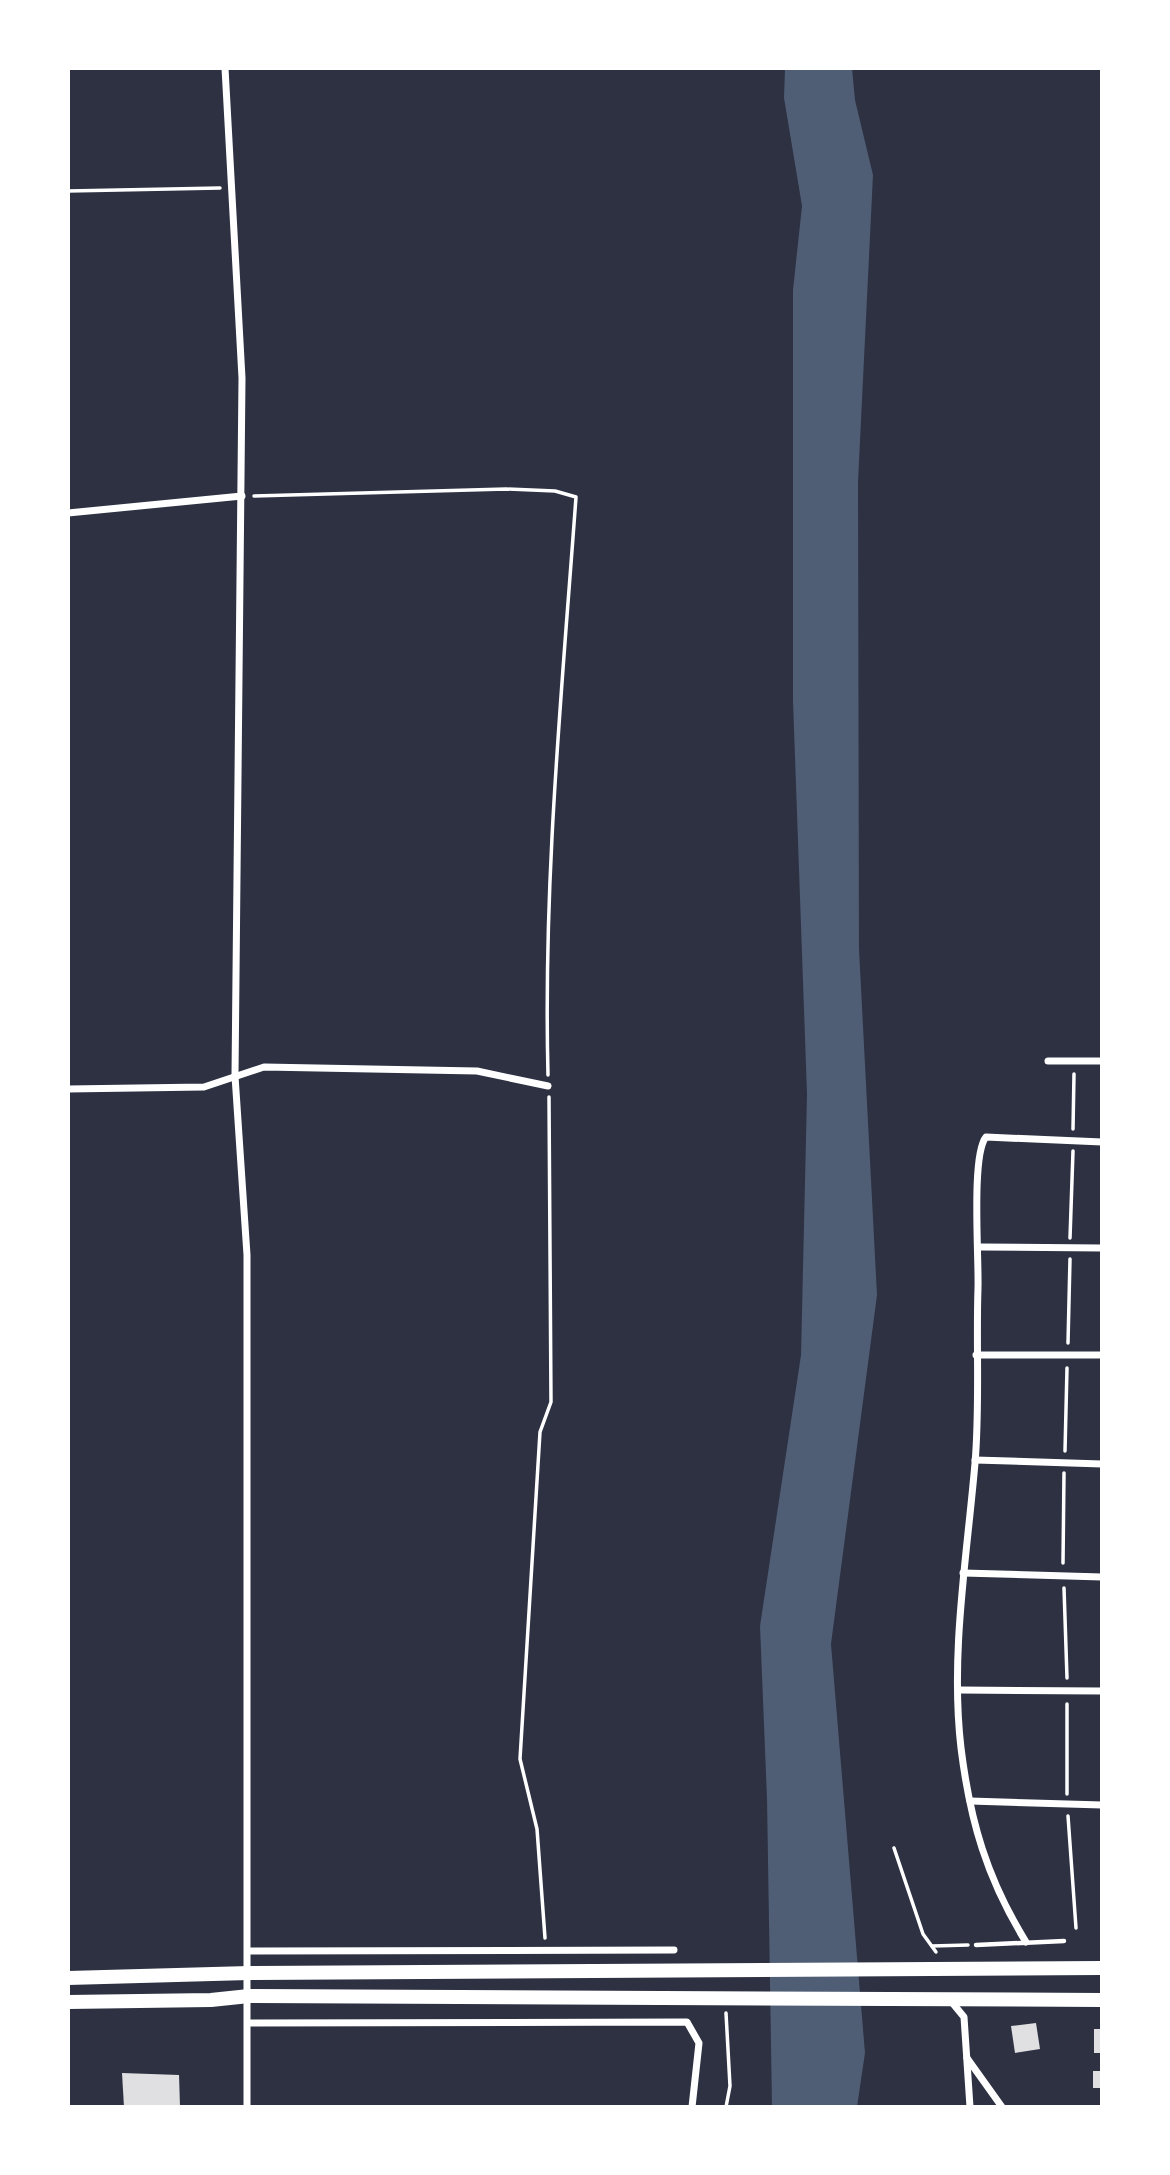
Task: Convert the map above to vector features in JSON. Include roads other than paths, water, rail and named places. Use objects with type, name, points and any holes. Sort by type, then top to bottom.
[{"type":"main road","points":[[68,1978],[249,1973],[1102,1968]]},
{"type":"main road","points":[[68,2002],[211,2000],[249,1996],[1102,2000]]},
{"type":"street","points":[[225,68],[242,378],[234,1076],[247,1255],[247,2107]]},
{"type":"street","points":[[68,513],[242,496]]},
{"type":"street","points":[[1048,1061],[1102,1061]]},
{"type":"street","points":[[68,1088],[204,1087],[264,1067],[477,1071],[548,1086]]},
{"type":"street","points":[[1026,1942],[1002,1902],[975,1832],[961,1746],[958,1690],[963,1573],[975,1460],[980,1247],[977,1168],[980,1144],[986,1137],[1102,1142]]},
{"type":"street","points":[[980,1247],[1102,1248]]},
{"type":"street","points":[[976,1355],[1102,1355]]},
{"type":"street","points":[[975,1460],[1102,1464]]},
{"type":"street","points":[[963,1573],[1102,1577]]},
{"type":"street","points":[[958,1690],[1102,1691]]},
{"type":"street","points":[[970,1801],[1102,1805]]},
{"type":"street","points":[[248,1951],[674,1950]]},
{"type":"street","points":[[945,1998],[964,2017],[970,2107]]},
{"type":"street","points":[[248,2023],[687,2022],[699,2043],[692,2107]]},
{"type":"street","points":[[966,2057],[1002,2107]]},
{"type":"lane","points":[[975,1945],[1064,1941]]},
{"type":"water","points":[[785,68],[852,68],[855,100],[873,175],[858,482],[859,949],[877,1295],[831,1644],[865,2053],[857,2107],[772,2107],[767,1799],[760,1626],[801,1355],[807,1094],[793,701],[793,290],[802,206],[784,98]]}]
